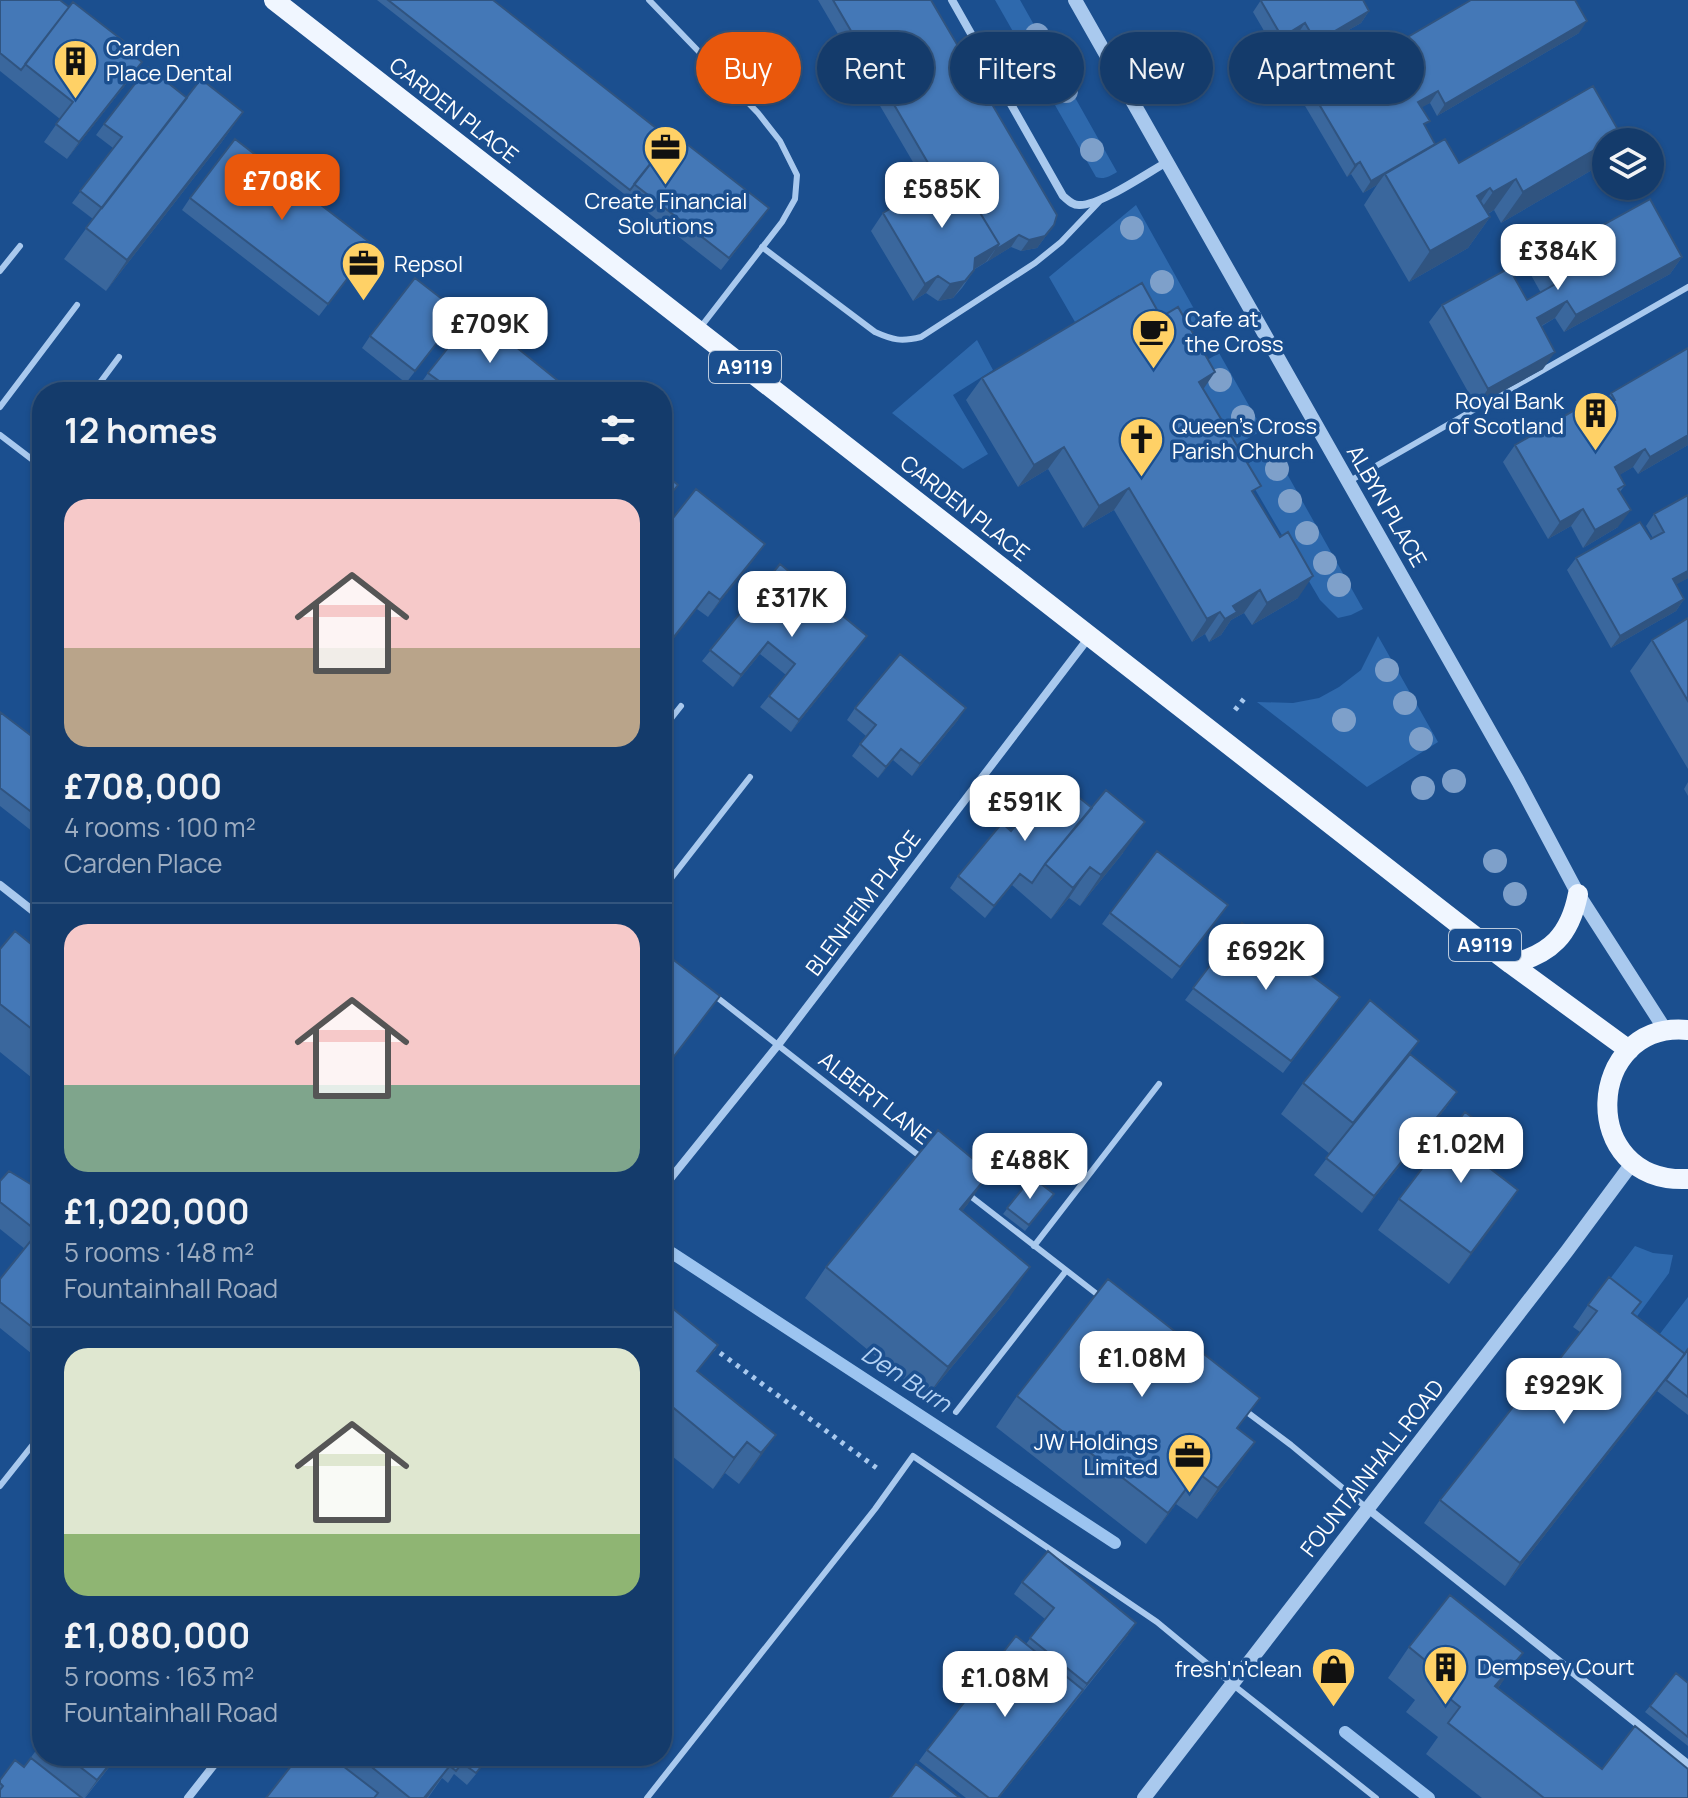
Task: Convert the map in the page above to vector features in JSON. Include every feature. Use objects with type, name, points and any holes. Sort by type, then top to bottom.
[{"type":"main road","name":"CARDEN PLACE","points":[[274,0],[1511,964],[1629,1050]]},
{"type":"main road","points":[[1511,964],[1531,959],[1564,934],[1574,915],[1578,894]]},
{"type":"main road","points":[[1688,1030],[1666,1031],[1646,1038],[1629,1050],[1616,1066],[1608,1086],[1606,1107],[1610,1128],[1619,1147],[1633,1162],[1661,1177],[1688,1179]]},
{"type":"street","points":[[952,0],[1063,196],[1072,204],[1101,200],[1167,162]]},
{"type":"street","name":"ALBYN PLACE","points":[[1075,0],[1518,781],[1578,894],[1666,1031]]},
{"type":"street","name":"BLENHEIM PLACE","points":[[672,1177],[778,1045],[1090,636]]},
{"type":"street","points":[[0,885],[32,910]]},
{"type":"street","name":"FOUNTAINHALL ROAD","points":[[1144,1798],[1633,1162]]},
{"type":"street","points":[[1368,1509],[1688,1764]]},
{"type":"street","points":[[188,1798],[213,1766]]},
{"type":"lane","points":[[649,0],[758,113],[780,141],[797,175],[795,199],[782,222],[698,330]]},
{"type":"lane","points":[[762,247],[875,332],[891,339],[907,341],[921,337],[1035,263],[1061,242],[1101,200]]},
{"type":"lane","points":[[0,271],[20,246]]},
{"type":"lane","points":[[1348,482],[1688,287]]},
{"type":"lane","points":[[0,407],[77,305]]},
{"type":"lane","points":[[100,382],[119,357]]},
{"type":"lane","points":[[0,435],[32,458]]},
{"type":"lane","points":[[672,717],[681,706]]},
{"type":"lane","points":[[672,877],[750,777]]},
{"type":"lane","name":"ALBERT LANE","points":[[708,990],[924,1160]]},
{"type":"lane","points":[[1034,1246],[1159,1084]]},
{"type":"lane","points":[[961,1188],[1103,1299]]},
{"type":"lane","points":[[956,1412],[1066,1271]]},
{"type":"lane","points":[[1236,1403],[1368,1509]]},
{"type":"lane","points":[[0,1486],[32,1446]]},
{"type":"lane","points":[[647,1798],[913,1456],[1157,1622],[1376,1798]]},
{"type":"path","points":[[703,1340],[895,1481]]},
{"type":"shaded area","points":[[995,0],[1020,0],[1038,32],[1013,32]]},
{"type":"shaded area","points":[[1054,104],[1079,104],[1117,172],[1104,178],[1096,177]]},
{"type":"shaded area","points":[[1136,205],[1203,325],[1171,343],[1126,306],[1119,295],[1075,322],[1049,277]]},
{"type":"shaded area","points":[[977,340],[993,370],[953,395],[988,454],[963,469],[892,413]]},
{"type":"shaded area","points":[[1219,353],[1263,430],[1231,448],[1187,372]]},
{"type":"shaded area","points":[[1273,449],[1363,609],[1338,618],[1320,600],[1242,467]]},
{"type":"shaded area","points":[[1378,636],[1438,742],[1367,787],[1257,702],[1293,703],[1319,698],[1361,670]]},
{"type":"shaded area","points":[[1635,1246],[1653,1253],[1673,1255],[1669,1273],[1621,1338],[1594,1300]]},
{"type":"shaded area","points":[[1688,1297],[1688,1351],[1669,1376],[1643,1356]]},
{"type":"building","points":[[0,0],[60,0],[69,7],[21,70],[0,53]]},
{"type":"building","points":[[388,0],[493,0],[670,139],[630,190]]},
{"type":"building","points":[[833,0],[931,0],[950,32],[950,104],[992,104],[1057,215],[1045,236],[1029,240],[1019,235],[995,250],[999,244],[954,170],[938,180],[894,104],[934,104],[934,32],[852,32]]},
{"type":"building","points":[[1363,0],[1369,11],[1333,32],[1310,32],[1305,23],[1290,32],[1279,32],[1261,1]]},
{"type":"building","points":[[1471,0],[1575,0],[1587,21],[1445,104],[1438,91],[1424,99],[1424,32],[1416,32]]},
{"type":"building","name":"Carden Place Dental","points":[[73,2],[126,43],[123,47],[142,62],[79,142],[56,124],[73,102],[25,64]]},
{"type":"building","points":[[148,67],[187,98],[102,208],[80,191],[122,137],[104,124]]},
{"type":"building","points":[[201,79],[243,112],[127,260],[86,228]]},
{"type":"building","points":[[1593,86],[1617,128],[1592,128],[1592,151],[1523,192],[1516,179],[1493,192],[1490,188],[1477,196],[1490,217],[1430,251],[1385,174],[1445,139],[1459,163]]},
{"type":"building","points":[[1319,104],[1419,104],[1430,121],[1424,124],[1435,144],[1371,181],[1360,162],[1355,165]]},
{"type":"building","points":[[674,134],[769,208],[729,258],[634,184]]},
{"type":"building","points":[[235,139],[373,245],[328,304],[190,198]]},
{"type":"building","points":[[954,170],[999,244],[975,258],[974,270],[965,281],[950,284],[938,276],[925,284],[883,213]]},
{"type":"building","points":[[1648,200],[1682,257],[1576,315],[1567,301],[1537,318],[1555,352],[1488,389],[1442,305],[1509,268],[1527,300],[1557,283],[1543,258]]},
{"type":"building","points":[[415,278],[460,313],[415,371],[370,336]]},
{"type":"building","name":"Queen's Cross Parish Church","points":[[1142,283],[1161,317],[1178,307],[1215,372],[1199,382],[1261,486],[1252,491],[1280,537],[1288,532],[1313,576],[1267,603],[1260,590],[1233,606],[1237,612],[1225,619],[1220,612],[1207,619],[1129,488],[1099,506],[1064,447],[1034,465],[982,378]]},
{"type":"building","points":[[475,314],[560,382],[440,382],[428,373]]},
{"type":"building","name":"Royal Bank of Scotland","points":[[1688,348],[1688,435],[1650,457],[1645,449],[1615,467],[1625,485],[1618,489],[1631,510],[1595,530],[1583,509],[1560,522],[1515,445],[1580,407],[1585,417],[1615,400],[1611,393]]},
{"type":"building","points":[[696,489],[765,544],[720,600],[709,592],[672,639],[672,519]]},
{"type":"building","points":[[1688,495],[1688,571],[1673,579],[1684,599],[1620,636],[1576,558],[1640,522],[1651,539],[1664,532],[1654,514]]},
{"type":"building","points":[[780,564],[867,636],[799,720],[769,696],[795,664],[768,642],[741,675],[710,650]]},
{"type":"building","points":[[1688,618],[1688,701],[1652,640]]},
{"type":"building","points":[[900,654],[966,708],[920,764],[901,749],[886,767],[860,744],[876,725],[855,708]]},
{"type":"building","points":[[0,712],[32,736],[32,812],[0,788]]},
{"type":"building","points":[[1055,778],[1092,808],[1032,883],[1020,874],[994,906],[958,876],[1002,823],[1011,831]]},
{"type":"building","points":[[1106,790],[1145,822],[1101,875],[1090,867],[1073,888],[1045,864]]},
{"type":"building","points":[[1157,851],[1228,905],[1180,967],[1110,913]]},
{"type":"building","points":[[1242,923],[1340,997],[1291,1061],[1193,988]]},
{"type":"building","points":[[15,931],[32,945],[32,1029],[0,1004],[0,949]]},
{"type":"building","points":[[672,959],[720,996],[672,1059]]},
{"type":"building","points":[[1370,1000],[1419,1041],[1353,1123],[1303,1083]]},
{"type":"building","points":[[1410,1054],[1457,1092],[1374,1196],[1326,1158]]},
{"type":"building","points":[[1465,1112],[1501,1139],[1483,1163],[1518,1190],[1471,1253],[1399,1199]]},
{"type":"building","points":[[938,1130],[990,1173],[960,1209],[1030,1267],[948,1367],[826,1267]]},
{"type":"building","points":[[9,1171],[32,1185],[32,1227],[0,1202],[0,1181]]},
{"type":"building","points":[[1032,1177],[1054,1194],[1029,1225],[1007,1208]]},
{"type":"building","points":[[32,1239],[32,1327],[0,1302],[0,1279]]},
{"type":"building","points":[[1609,1277],[1641,1302],[1632,1313],[1685,1354],[1520,1563],[1440,1500],[1527,1389],[1533,1393],[1597,1311],[1588,1305]]},
{"type":"building","points":[[1108,1279],[1260,1398],[1237,1428],[1255,1442],[1218,1488],[1198,1473],[1168,1513],[1017,1396]]},
{"type":"building","points":[[672,1308],[718,1345],[697,1371],[776,1435],[761,1453],[747,1442],[734,1458],[672,1407]]},
{"type":"building","points":[[1688,1349],[1688,1397],[1666,1380]]},
{"type":"building","points":[[1048,1551],[1136,1623],[1087,1684],[1030,1638],[1054,1608],[1022,1582]]},
{"type":"building","points":[[1450,1595],[1523,1653],[1495,1686],[1602,1769],[1635,1726],[1688,1769],[1688,1798],[1544,1798],[1448,1723],[1460,1707],[1428,1681],[1437,1670],[1409,1647]]},
{"type":"building","points":[[1016,1636],[1083,1690],[998,1798],[989,1798],[927,1750]]},
{"type":"building","points":[[1676,1673],[1688,1683],[1688,1737],[1650,1706]]},
{"type":"building","points":[[31,1758],[32,1766],[41,1766],[82,1798],[0,1798],[3,1786],[0,1780],[15,1760],[24,1767]]},
{"type":"building","points":[[916,1764],[960,1798],[890,1798]]},
{"type":"building","points":[[79,1766],[108,1766],[97,1780]]},
{"type":"building","points":[[291,1766],[343,1766],[378,1793],[374,1798],[266,1798]]},
{"type":"building","points":[[370,1766],[449,1767],[424,1798],[410,1798]]},
{"type":"building","points":[[466,1766],[482,1766],[476,1773]]},
{"type":"waterway","name":"Den Burn","points":[[672,1253],[1115,1543]]},
{"type":"waterway","name":"Den Burn","points":[[1345,1732],[1429,1798]]},
{"type":"place","name":"Carden Place Dental","points":[[75,100]]},
{"type":"place","name":"Create Financial Solutions","points":[[666,187]]},
{"type":"place","name":"Repsol","points":[[363,303]]},
{"type":"place","name":"Cafe at the Cross","points":[[1154,371]]},
{"type":"place","name":"Royal Bank of Scotland","points":[[1595,453]]},
{"type":"place","name":"Queen's Cross Parish Church","points":[[1141,478]]},
{"type":"place","name":"JW Holdings Limited","points":[[1189,1494]]},
{"type":"place","name":"Dempsey Court","points":[[1446,1706]]},
{"type":"place","name":"fresh'n'clean","points":[[1333,1708]]}]
